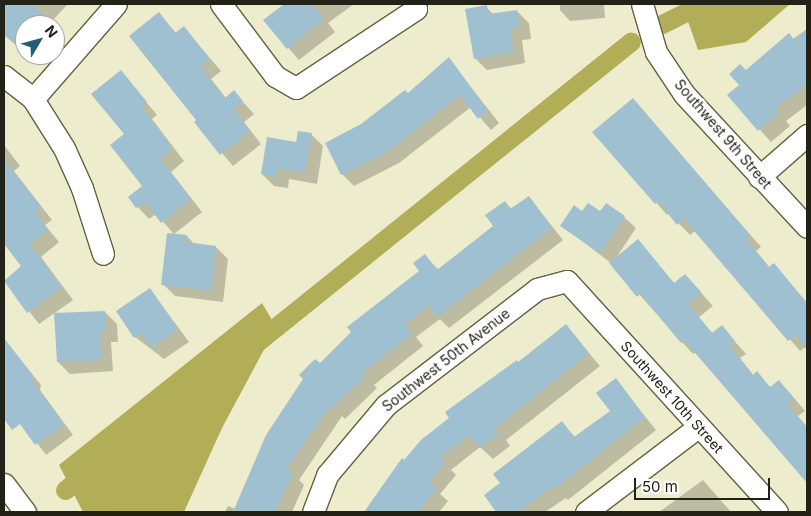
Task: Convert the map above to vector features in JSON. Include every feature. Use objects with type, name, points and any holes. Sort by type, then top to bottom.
[{"type":"street","points":[[33,99],[116,4]]},
{"type":"street","points":[[221,4],[275,76],[296,88],[416,9]]},
{"type":"street","name":"Southwest 9th Street","points":[[642,4],[656,52],[684,94],[807,227]]},
{"type":"street","points":[[4,76],[33,99],[64,148],[82,188],[103,254]]},
{"type":"street","points":[[759,177],[807,135]]},
{"type":"street","name":"Southwest 10th Street","points":[[567,280],[698,427],[777,512]]},
{"type":"street","name":"Southwest 50th Avenue","points":[[313,512],[327,474],[386,405],[536,289],[567,280]]},
{"type":"street","points":[[586,512],[698,427]]},
{"type":"street","points":[[4,484],[24,512]]},
{"type":"shaded area","points":[[682,4],[790,4],[746,42],[698,50]]},
{"type":"shaded area","points":[[262,303],[276,327],[222,428],[184,512],[83,512],[59,465]]},
{"type":"building","points":[[4,4],[31,4],[45,15],[15,15],[15,43],[4,34]]},
{"type":"building","points":[[284,4],[312,4],[324,19],[287,49],[263,20]]},
{"type":"building","points":[[487,5],[488,14],[517,10],[520,27],[510,29],[514,52],[474,59],[465,9]]},
{"type":"building","points":[[159,12],[175,33],[184,26],[210,59],[200,66],[225,98],[234,90],[243,101],[233,109],[250,131],[220,155],[194,122],[196,120],[129,36]]},
{"type":"building","points":[[807,30],[807,85],[775,108],[779,113],[758,131],[727,95],[739,85],[729,74],[740,64],[746,70],[789,33],[794,40]]},
{"type":"building","points":[[449,57],[488,111],[478,119],[460,95],[387,152],[341,175],[325,143],[361,124],[405,90],[408,93]]},
{"type":"building","points":[[121,70],[147,102],[141,106],[173,149],[160,159],[191,199],[161,223],[145,202],[136,208],[128,197],[142,186],[110,145],[124,134],[91,94]]},
{"type":"building","points":[[633,98],[750,235],[746,239],[769,267],[774,263],[807,303],[807,350],[795,335],[788,341],[684,219],[677,225],[658,201],[655,204],[592,132]]},
{"type":"building","points":[[298,131],[312,133],[305,173],[278,168],[276,177],[261,174],[267,137],[296,142]]},
{"type":"building","points":[[4,160],[41,207],[35,213],[48,230],[30,244],[62,287],[27,313],[4,281],[21,266],[4,244]]},
{"type":"building","points":[[529,196],[552,228],[437,317],[429,306],[405,324],[412,334],[363,372],[366,375],[332,408],[330,406],[286,469],[293,473],[275,512],[233,512],[266,435],[303,379],[299,375],[315,359],[320,363],[351,332],[347,327],[419,271],[413,263],[425,254],[437,270],[493,226],[485,215],[505,201],[510,209]]},
{"type":"building","points":[[588,203],[600,211],[606,203],[625,216],[600,253],[560,226],[574,205],[582,211]]},
{"type":"building","points":[[167,233],[187,235],[186,242],[216,246],[211,291],[161,285]]},
{"type":"building","points":[[638,239],[674,283],[685,274],[702,293],[688,304],[712,333],[722,325],[735,341],[729,346],[753,375],[757,371],[770,387],[779,380],[794,399],[787,404],[807,428],[807,483],[684,340],[681,343],[640,294],[637,297],[609,263]]},
{"type":"building","points":[[150,288],[178,329],[151,348],[142,333],[134,338],[116,311]]},
{"type":"building","points":[[105,311],[106,331],[100,331],[101,360],[57,362],[54,313]]},
{"type":"building","points":[[566,324],[589,353],[495,428],[499,433],[480,448],[469,435],[440,458],[445,462],[429,482],[437,489],[418,512],[364,512],[402,458],[404,460],[421,440],[449,418],[445,412],[517,360],[518,362]]},
{"type":"building","points":[[4,338],[34,377],[31,379],[64,425],[35,445],[20,424],[12,430],[4,419]]},
{"type":"building","points":[[616,378],[645,417],[555,489],[553,486],[518,512],[496,512],[484,495],[500,483],[493,474],[562,421],[574,437],[610,411],[596,393]]},
{"type":"waterway","points":[[662,24],[702,4]]},
{"type":"waterway","points":[[256,343],[631,42]]},
{"type":"waterway","points":[[65,490],[89,470]]}]
